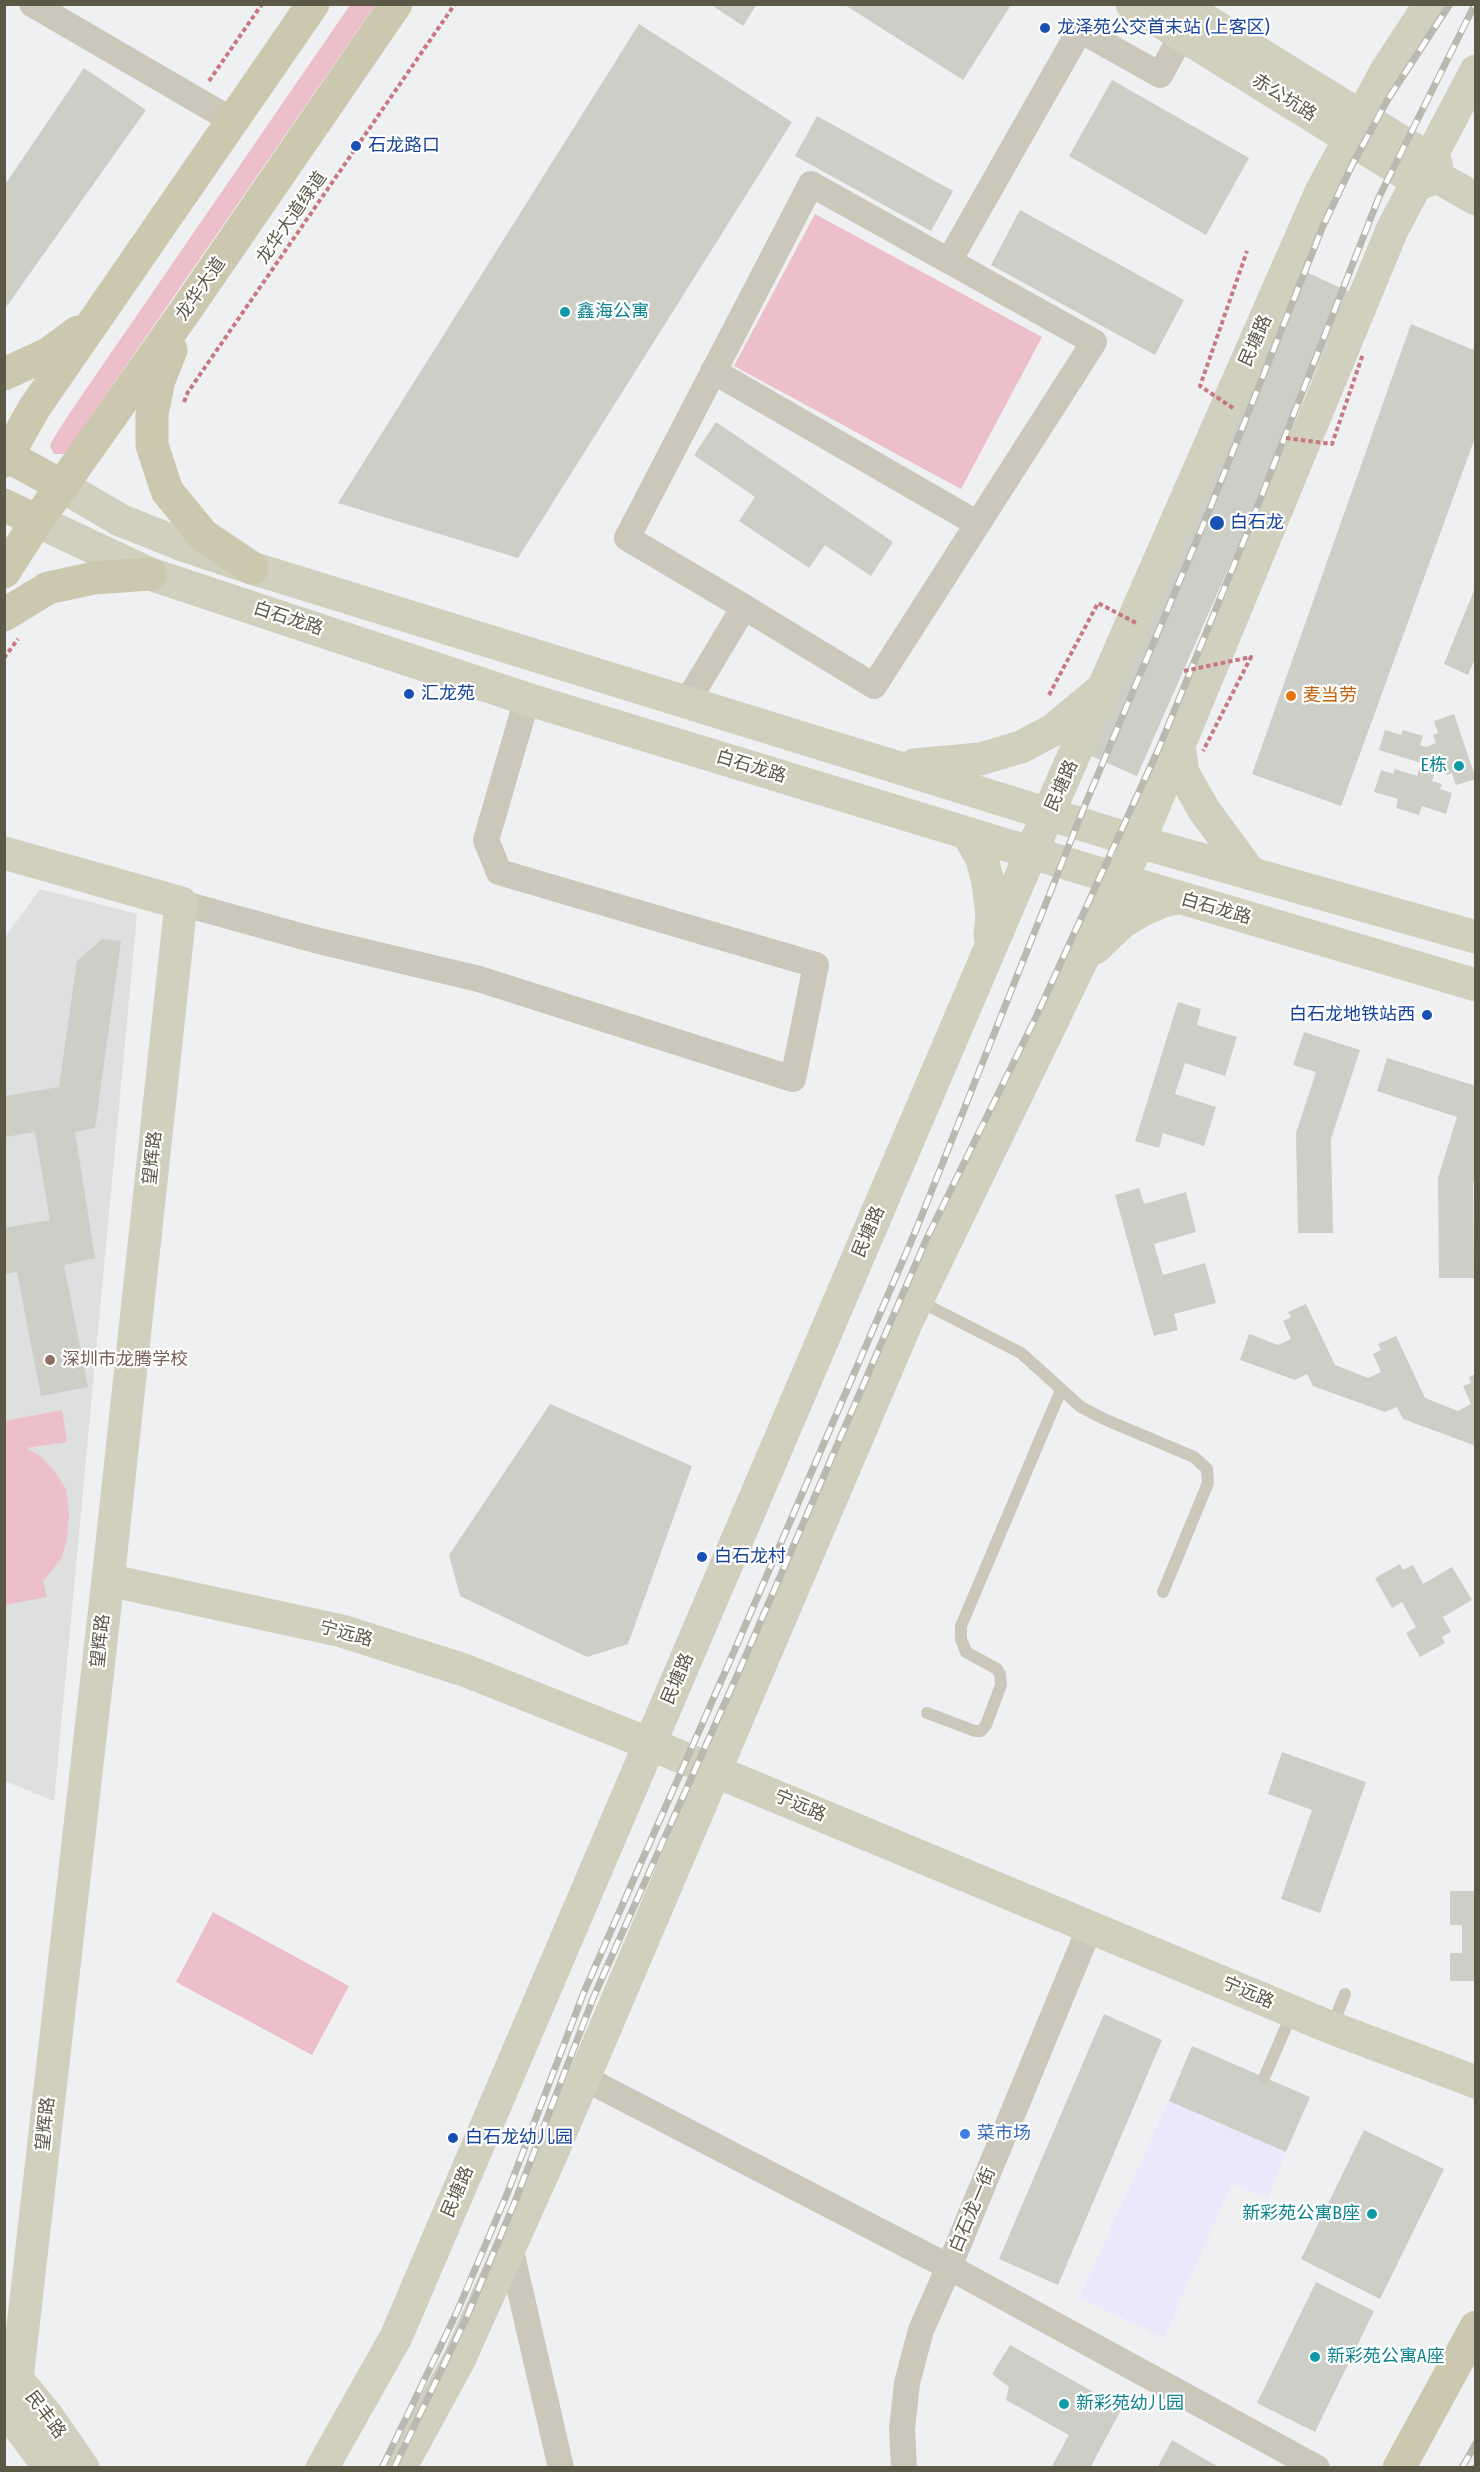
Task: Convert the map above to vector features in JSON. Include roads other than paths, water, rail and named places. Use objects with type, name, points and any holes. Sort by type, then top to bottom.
[{"type":"main road","points":[[62,486],[6,457],[35,407],[314,4]]},
{"type":"main road","name":"龙华大道","points":[[4,572],[37,521],[186,310],[396,4]]},
{"type":"main road","name":"赤公坑路","points":[[1132,4],[1181,20],[1355,128],[1476,199]]},
{"type":"main road","name":"民塘路","points":[[322,2468],[396,2337],[1031,853],[1106,686],[1320,192],[1386,71],[1430,4]]},
{"type":"main road","points":[[1251,874],[1204,810],[1183,773],[1392,230],[1428,172],[1476,71]]},
{"type":"main road","points":[[4,374],[48,354],[75,335],[104,308]]},
{"type":"main road","points":[[186,310],[159,380],[152,414],[152,444],[167,491],[184,514],[203,536],[252,568]]},
{"type":"main road","name":"白石龙路","points":[[62,486],[120,520],[180,544],[252,568],[1139,842],[1476,938]]},
{"type":"main road","points":[[4,505],[37,521]]},
{"type":"main road","name":"白石龙路","points":[[37,521],[150,574],[527,699],[1180,898],[1476,985]]},
{"type":"main road","points":[[4,615],[48,588],[94,578],[150,574]]},
{"type":"main road","points":[[896,766],[980,759],[1021,747],[1053,730],[1106,686]]},
{"type":"main road","points":[[400,2468],[459,2360],[510,2247],[918,1301],[1139,842],[1191,748]]},
{"type":"main road","points":[[968,834],[982,859],[988,882],[992,916],[988,954]]},
{"type":"main road","points":[[4,853],[181,903]]},
{"type":"main road","points":[[1083,960],[1121,923],[1142,910],[1166,900],[1180,898]]},
{"type":"main road","name":"望辉路","points":[[9,2383],[108,1580],[181,903]]},
{"type":"main road","name":"宁远路","points":[[108,1580],[342,1631],[464,1670],[650,1744],[1292,2012],[1476,2082]]},
{"type":"main road","points":[[1399,2468],[1476,2327]]},
{"type":"main road","name":"民丰路","points":[[9,2383],[50,2468]]},
{"type":"main road","name":"民丰路","points":[[9,2383],[83,2468]]},
{"type":"street","points":[[32,4],[233,121]]},
{"type":"street","points":[[949,261],[1080,30],[1160,75],[1181,20]]},
{"type":"street","points":[[811,184],[1094,342],[874,686],[627,538],[714,371],[811,184]]},
{"type":"street","points":[[714,371],[978,524]]},
{"type":"street","points":[[687,702],[744,607]]},
{"type":"street","points":[[181,903],[315,940],[479,979],[793,1079],[816,965],[499,872],[486,840],[527,699]]},
{"type":"street","name":"白石龙一街","points":[[904,2468],[902,2428],[912,2357],[921,2330],[950,2267],[1090,1927]]},
{"type":"street","points":[[584,2078],[950,2267],[1317,2468]]},
{"type":"street","points":[[510,2247],[561,2468]]},
{"type":"lane","points":[[918,1301],[1021,1353],[1081,1407],[1194,1458],[1207,1468],[1208,1483],[1163,1592]]},
{"type":"lane","points":[[927,1713],[975,1731],[981,1731],[986,1725],[1001,1679],[997,1669],[966,1652],[961,1640],[961,1626],[1061,1390]]},
{"type":"lane","points":[[1332,2028],[1345,1994]]},
{"type":"lane","points":[[1264,2078],[1292,2012]]},
{"type":"railway","points":[[382,2468],[456,2314],[507,2194],[584,1992],[916,1230],[1085,805],[1207,516],[1323,226],[1353,163],[1388,99],[1450,4]]},
{"type":"railway","points":[[394,2468],[466,2319],[516,2199],[594,1996],[740,1669],[927,1238],[1036,1017],[1159,748],[1247,533],[1379,197],[1475,4]]},
{"type":"railway","points":[[1462,2468],[1476,2443]]},
{"type":"place","name":"龙泽苑公交首末站 (上客区)","points":[[1045,28]]},
{"type":"place","name":"石龙路口","points":[[356,146]]},
{"type":"place","name":"鑫海公寓","points":[[565,312]]},
{"type":"place","name":"白石龙","points":[[1217,523]]},
{"type":"place","name":"汇龙苑","points":[[409,694]]},
{"type":"place","name":"麦当劳","points":[[1291,696]]},
{"type":"place","name":"E栋","points":[[1459,766]]},
{"type":"place","name":"白石龙地铁站西","points":[[1427,1015]]},
{"type":"place","name":"深圳市龙腾学校","points":[[50,1360]]},
{"type":"place","name":"白石龙村","points":[[702,1557]]},
{"type":"place","name":"菜市场","points":[[965,2134]]},
{"type":"place","name":"白石龙幼儿园","points":[[453,2138]]},
{"type":"place","name":"新彩苑公寓B座","points":[[1372,2214]]},
{"type":"place","name":"新彩苑公寓A座","points":[[1315,2357]]},
{"type":"place","name":"新彩苑幼儿园","points":[[1064,2404]]}]
